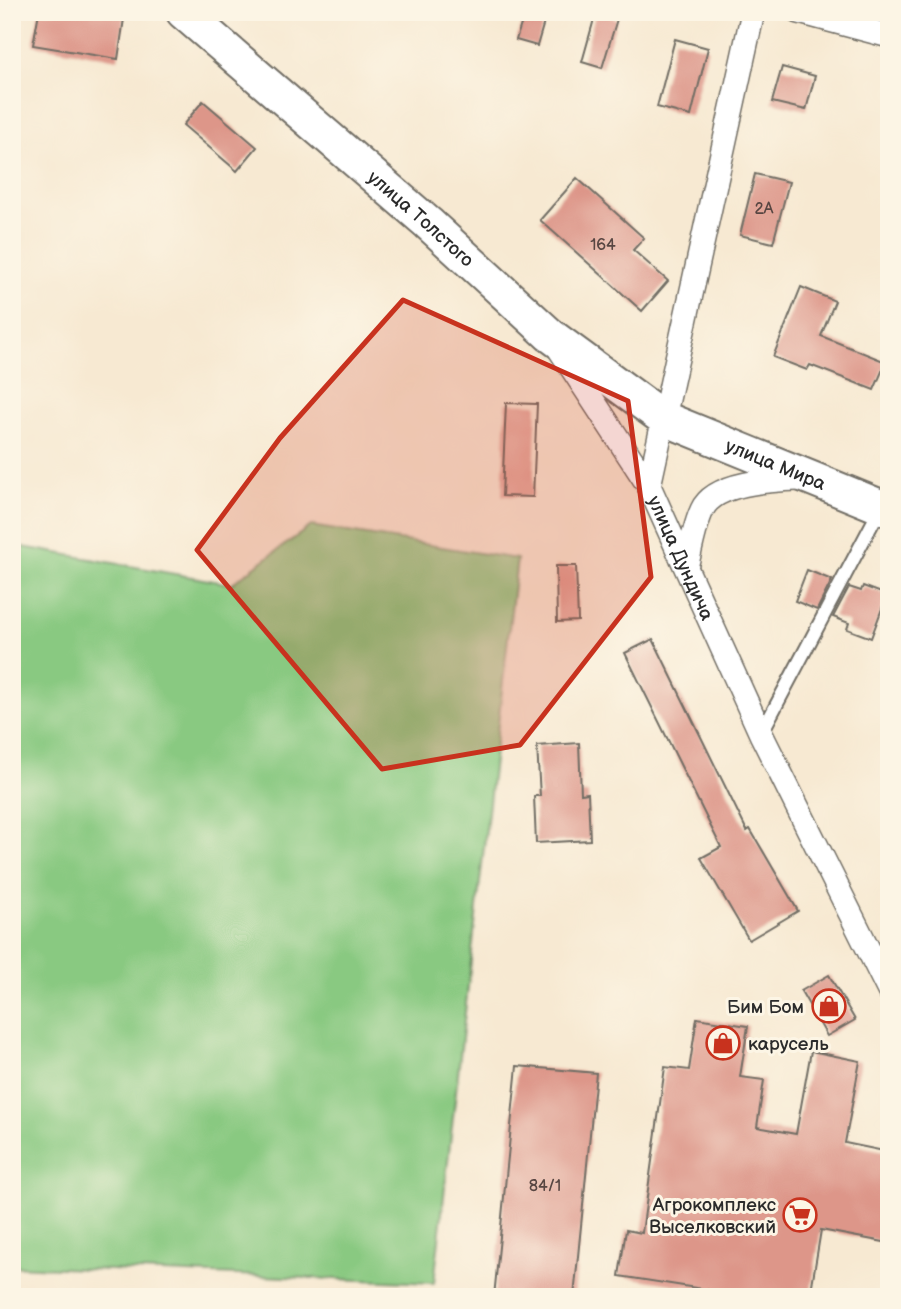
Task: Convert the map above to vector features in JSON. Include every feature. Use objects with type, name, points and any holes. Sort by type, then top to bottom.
[{"type":"main road","name":"улица Толстого","points":[[183,12],[428,223],[551,335],[663,418]]},
{"type":"main road","name":"улица Мира","points":[[663,418],[885,509]]},
{"type":"street","name":"улица Дундича","points":[[753,12],[649,486],[761,734],[889,991]]},
{"type":"street","points":[[799,12],[889,36]]},
{"type":"street","points":[[551,335],[649,486]]},
{"type":"street","points":[[686,567],[703,507],[727,490],[758,481],[807,479]]},
{"type":"lane","points":[[761,734],[885,509]]},
{"type":"highlighted area","points":[[403,300],[628,401],[651,577],[520,745],[382,769],[197,550],[280,438]]},
{"type":"green space","points":[[311,526],[517,559],[434,1283],[12,1266],[12,545],[231,584]]},
{"type":"building","points":[[39,12],[125,12],[118,59],[33,45]]},
{"type":"building","points":[[525,12],[547,12],[537,46],[516,40]]},
{"type":"building","points":[[596,12],[617,19],[602,68],[582,62]]},
{"type":"building","points":[[675,39],[708,48],[691,116],[657,107]]},
{"type":"building","points":[[782,67],[815,76],[806,110],[772,102]]},
{"type":"building","points":[[203,101],[257,147],[237,171],[183,125]]},
{"type":"building","points":[[755,174],[789,182],[773,243],[740,235]]},
{"type":"building","points":[[577,178],[644,238],[633,250],[668,281],[642,311],[540,220]]},
{"type":"building","points":[[801,287],[835,301],[821,336],[886,362],[874,390],[810,365],[807,370],[773,357]]},
{"type":"building","points":[[506,403],[537,404],[533,497],[502,496]]},
{"type":"building","points":[[556,566],[576,566],[578,621],[557,622]]},
{"type":"building","points":[[807,570],[832,580],[817,610],[795,601]]},
{"type":"building","points":[[863,586],[887,595],[871,638],[847,629],[849,623],[833,617],[849,587],[861,591]]},
{"type":"building","points":[[653,639],[747,831],[750,829],[798,911],[749,940],[701,858],[721,847],[625,653]]},
{"type":"building","points":[[579,743],[581,794],[588,793],[590,840],[536,843],[534,796],[540,796],[537,746]]},
{"type":"building","points":[[829,975],[855,1020],[827,1036],[801,991]]},
{"type":"building","points":[[697,1018],[748,1026],[740,1077],[764,1080],[757,1127],[796,1134],[811,1051],[860,1061],[845,1143],[889,1152],[889,1243],[821,1230],[810,1297],[754,1297],[619,1276],[626,1230],[642,1233],[665,1067],[689,1070]]},
{"type":"building","points":[[517,1066],[596,1073],[574,1297],[494,1297]]},
{"type":"place","name":"Бим Бом","points":[[829,1006]]},
{"type":"place","name":"карусель","points":[[723,1043]]},
{"type":"place","name":"Агрокомплекс Выселковский","points":[[800,1215]]}]
